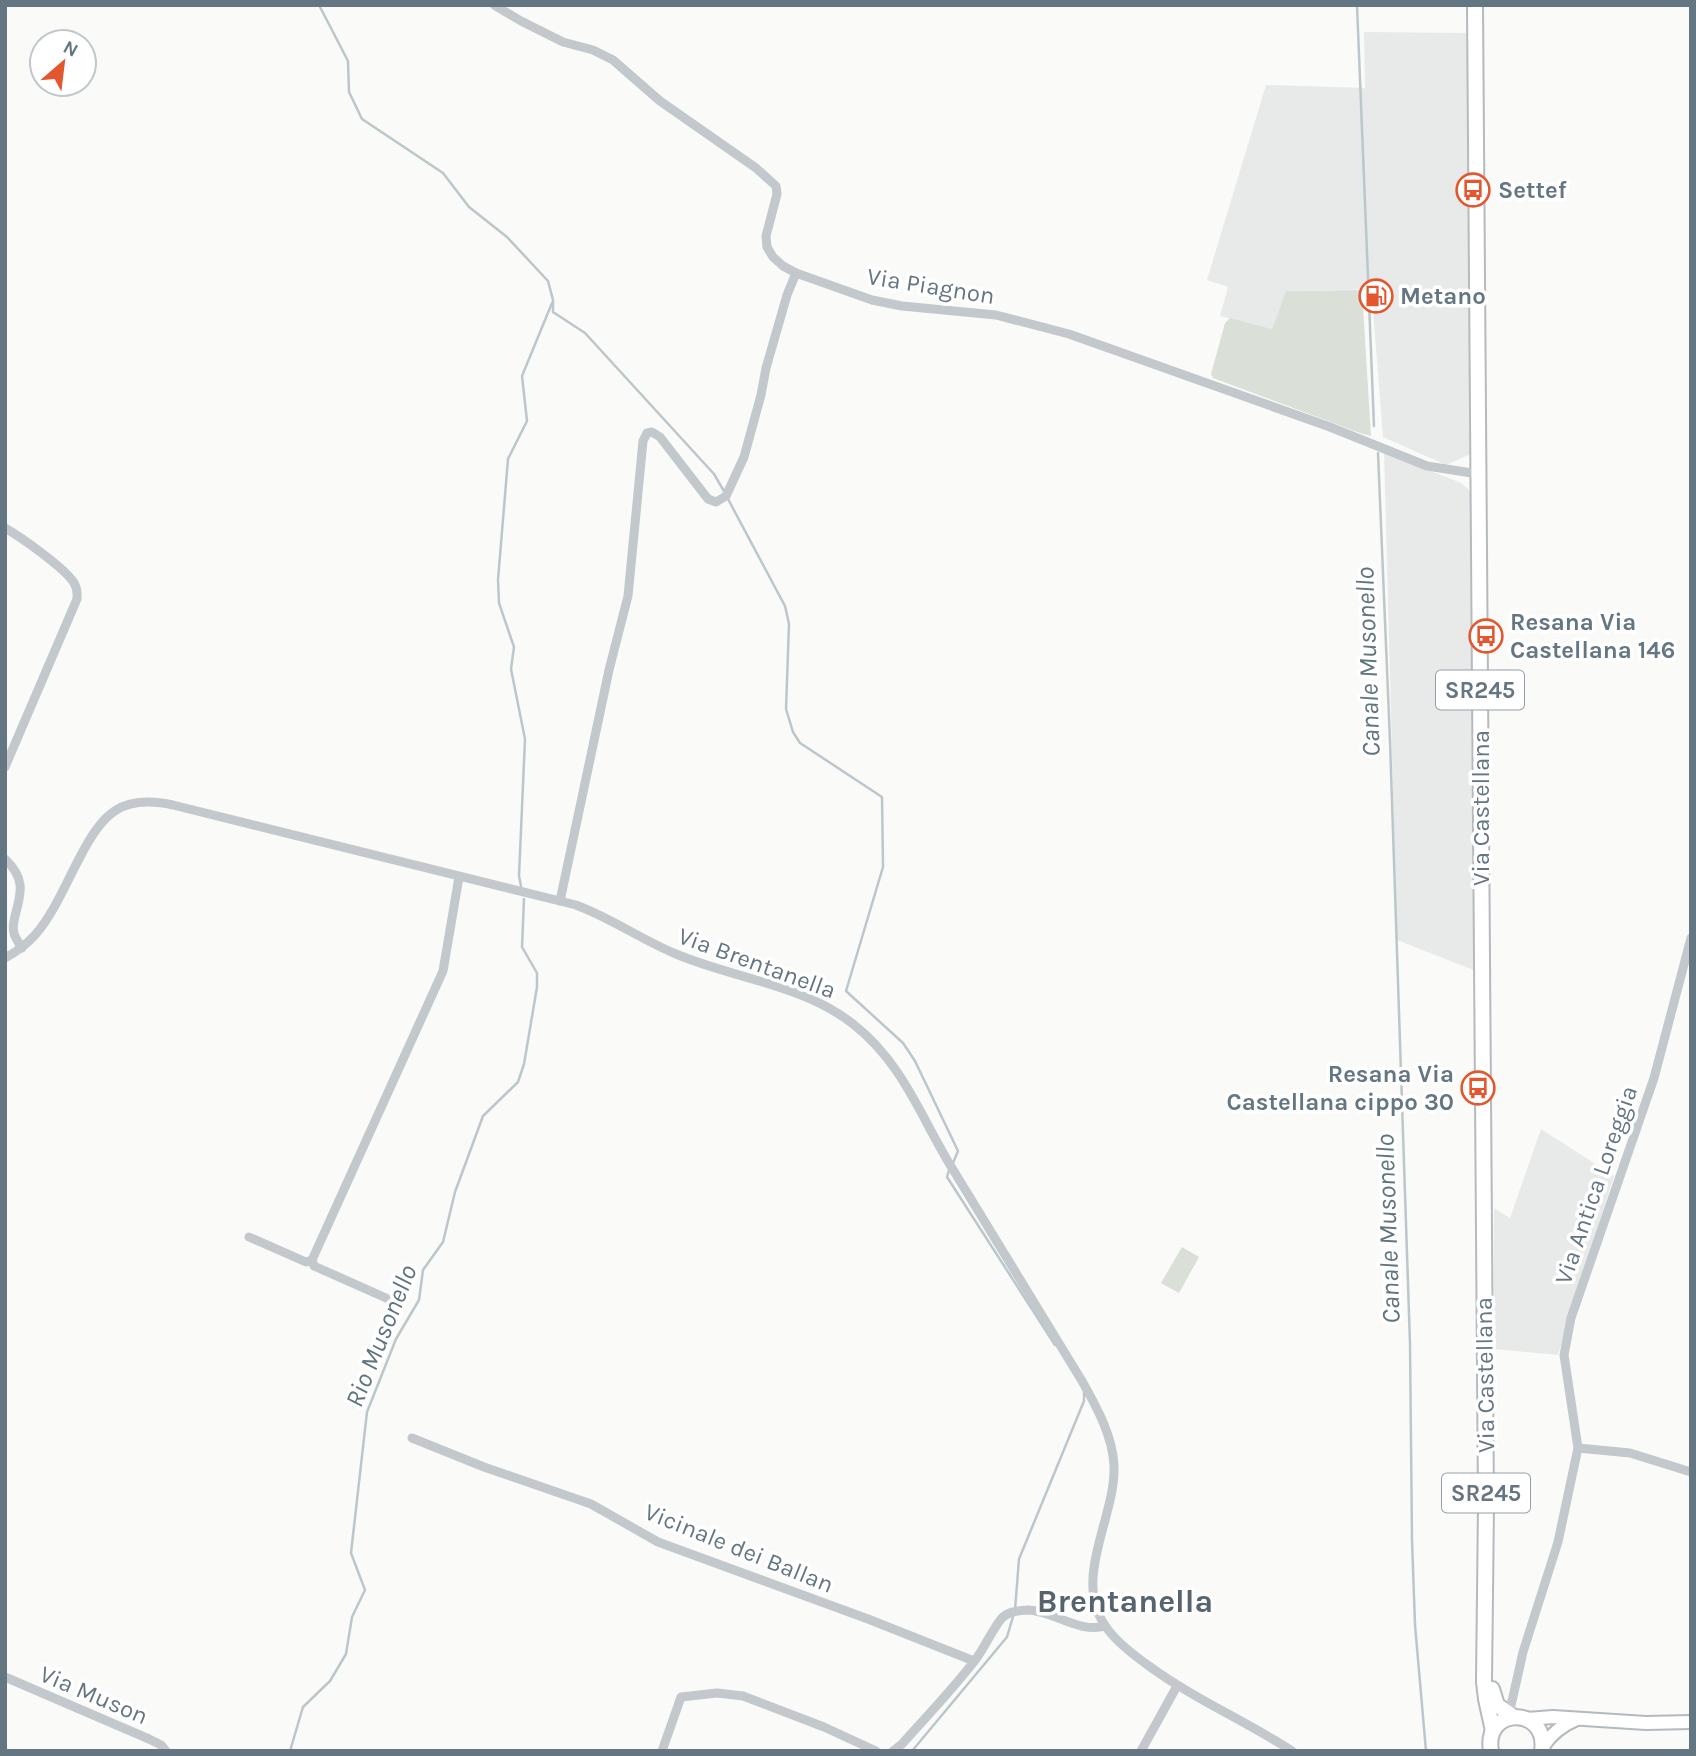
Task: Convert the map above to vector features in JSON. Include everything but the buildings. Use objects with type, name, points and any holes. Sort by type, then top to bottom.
[{"type":"main road","name":"Via Castellana","points":[[1475,5],[1485,1682],[1492,1724]]},
{"type":"main road","name":"Via Castellana","points":[[1486,1611],[1493,1694],[1497,1705],[1514,1715]]},
{"type":"main road","points":[[1492,1724],[1500,1723],[1514,1715]]},
{"type":"main road","name":"SR245","points":[[1514,1715],[1534,1723],[1540,1731],[1542,1749]]},
{"type":"main road","name":"SR245","points":[[1491,1751],[1492,1724]]},
{"type":"street","name":"Via Piagnon","points":[[494,5],[563,42],[593,50],[613,60],[660,101],[770,179],[776,186],[777,194],[766,236],[767,247],[783,266],[796,273],[872,300],[915,308],[996,316],[1069,334],[1330,427],[1427,466],[1478,474]]},
{"type":"street","points":[[560,901],[608,670],[628,596],[643,441],[647,433],[652,432],[660,437],[708,499],[716,502],[726,496],[744,457],[766,368],[796,273]]},
{"type":"street","points":[[5,528],[73,581],[77,599],[5,767]]},
{"type":"street","name":"Via Brentanella","points":[[5,958],[22,948],[43,924],[103,820],[117,810],[136,803],[154,802],[560,901],[598,914],[677,954],[817,1001],[854,1025],[890,1060],[1082,1381],[1104,1426],[1113,1451],[1114,1475],[1095,1559],[1093,1590],[1096,1606],[1105,1626],[1125,1648],[1177,1686],[1292,1751]]},
{"type":"street","points":[[5,859],[19,876],[20,898],[13,932],[22,948]]},
{"type":"street","points":[[386,1298],[314,1266],[312,1260],[443,971],[459,877]]},
{"type":"street","name":"Via Antica Loreggia","points":[[1514,1715],[1523,1652],[1558,1542],[1578,1448],[1564,1355],[1571,1318],[1654,1078],[1691,938]]},
{"type":"street","points":[[249,1237],[306,1262],[312,1260]]},
{"type":"street","name":"Vicinale dei Ballan","points":[[412,1438],[484,1467],[591,1504],[658,1542],[974,1661]]},
{"type":"street","points":[[1578,1448],[1630,1453],[1691,1472]]},
{"type":"street","points":[[893,1751],[953,1688],[1004,1616],[1014,1611],[1032,1610],[1083,1626],[1105,1626]]},
{"type":"street","name":"Via Muson","points":[[5,1677],[149,1739],[166,1751]]},
{"type":"street","points":[[1141,1751],[1177,1686]]},
{"type":"street","points":[[662,1751],[681,1697],[717,1693],[743,1696],[824,1727],[876,1751]]},
{"type":"street","points":[[1514,1715],[1646,1723],[1691,1722]]},
{"type":"street","points":[[1542,1749],[1560,1727],[1577,1719]]},
{"type":"shaded area","points":[[1364,32],[1470,33],[1471,454],[1446,465],[1383,437],[1372,298],[1376,289],[1286,291],[1272,329],[1220,316],[1228,287],[1207,280],[1266,85],[1365,88]]},
{"type":"shaded area","points":[[1362,290],[1371,436],[1213,378],[1211,374],[1225,323],[1230,318],[1272,329],[1286,291]]},
{"type":"shaded area","points":[[1384,452],[1461,483],[1472,493],[1476,971],[1397,940]]},
{"type":"shaded area","points":[[1541,1129],[1614,1176],[1558,1355],[1494,1349],[1494,1208],[1510,1218]]},
{"type":"shaded area","points":[[1182,1247],[1199,1257],[1179,1293],[1161,1283]]},
{"type":"waterway","points":[[319,5],[348,61],[349,92],[362,119],[443,173],[469,207],[507,237],[548,281],[553,312],[585,333],[714,474],[725,493]]},
{"type":"waterway","name":"Canale Musonello","points":[[1357,5],[1374,426]]},
{"type":"waterway","name":"Rio Musonello","points":[[521,886],[519,876],[525,739],[511,669],[514,647],[499,603],[498,580],[508,459],[527,421],[522,376],[552,303]]},
{"type":"waterway","name":"Canale Musonello","points":[[1378,453],[1410,1344],[1415,1625],[1426,1751]]},
{"type":"waterway","points":[[728,499],[785,606],[789,624],[786,709],[793,732],[800,743],[882,797],[883,867],[846,991],[903,1043],[915,1061],[958,1151],[953,1163]]},
{"type":"waterway","name":"Rio Musonello","points":[[290,1751],[303,1707],[330,1681],[346,1654],[352,1617],[365,1590],[351,1553],[367,1412],[396,1339],[419,1300],[423,1270],[443,1242],[455,1192],[483,1116],[518,1082],[524,1064],[537,987],[537,973],[522,947],[524,899]]},
{"type":"waterway","points":[[949,1170],[947,1177],[1055,1345]]},
{"type":"waterway","points":[[912,1751],[1007,1637],[1015,1610],[1019,1559],[1084,1401],[1084,1392]]},
{"type":"place","name":"Settef","points":[[1473,190]]},
{"type":"place","name":"Metano","points":[[1376,296]]},
{"type":"place","name":"Resana Via Castellana 146","points":[[1486,636]]},
{"type":"place","name":"Resana Via Castellana cippo 30","points":[[1478,1088]]},
{"type":"district","name":"Brentanella","points":[[1125,1601]]}]
